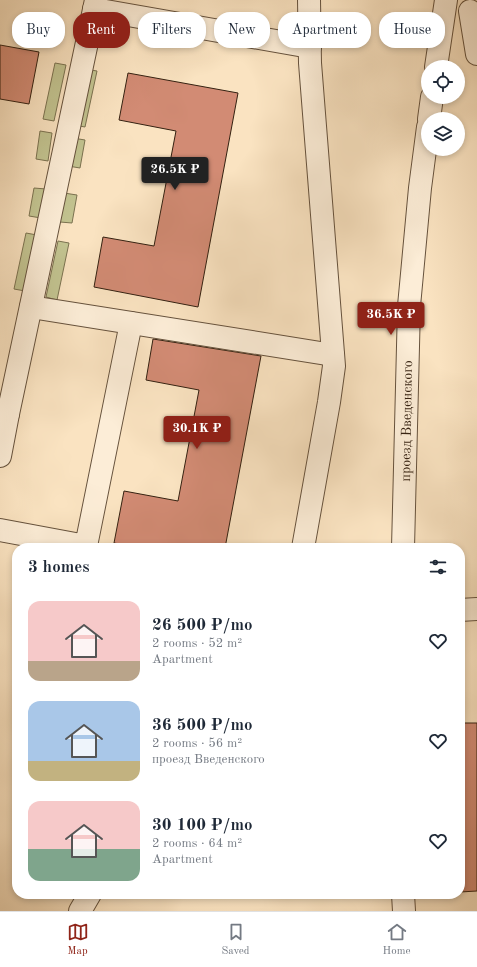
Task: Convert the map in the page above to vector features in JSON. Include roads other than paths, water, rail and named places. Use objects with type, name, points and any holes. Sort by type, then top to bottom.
[{"type":"street","points":[[309,0],[309,12]]},
{"type":"street","points":[[437,60],[446,0]]},
{"type":"street","points":[[0,456],[4,413],[31,307],[95,5],[278,41]]},
{"type":"street","points":[[472,7],[477,54]]},
{"type":"street","points":[[304,543],[334,366],[310,48]]},
{"type":"street","name":"проезд Введенского","points":[[403,543],[409,306],[424,156]]},
{"type":"street","points":[[31,307],[333,355]]},
{"type":"street","points":[[90,543],[131,323]]},
{"type":"street","points":[[0,530],[68,543]]},
{"type":"street","points":[[465,610],[477,609]]},
{"type":"street","points":[[80,911],[87,899]]},
{"type":"street","points":[[404,899],[404,911]]}]
